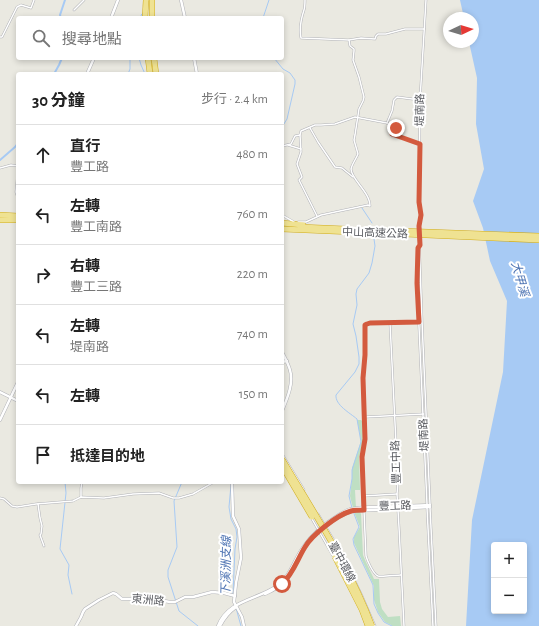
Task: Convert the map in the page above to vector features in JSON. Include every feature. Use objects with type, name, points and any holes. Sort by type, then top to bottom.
[{"type":"highway","points":[[148,0],[148,16]]},
{"type":"highway","points":[[148,60],[149,72]]},
{"type":"highway","points":[[153,60],[154,72]]},
{"type":"highway","points":[[0,215],[16,215]]},
{"type":"highway","points":[[0,220],[16,220]]},
{"type":"highway","points":[[284,223],[324,227]]},
{"type":"highway","name":"中山高速公路","points":[[284,229],[324,227],[539,240]]},
{"type":"highway","name":"中山高速公路","points":[[284,229],[539,236]]},
{"type":"highway","name":"臺中環線","points":[[284,462],[332,544],[374,626]]},
{"type":"highway","name":"臺中環線","points":[[284,470],[330,546],[362,610],[367,626]]},
{"type":"street","points":[[0,37],[2,37],[18,6],[20,5],[31,8],[34,0]]},
{"type":"street","points":[[74,10],[84,0]]},
{"type":"street","points":[[113,16],[118,0]]},
{"type":"street","points":[[148,0],[145,9],[148,16]]},
{"type":"street","points":[[181,0],[185,16]]},
{"type":"street","points":[[305,0],[305,8],[301,20],[300,38],[349,40],[361,38],[375,39],[377,35],[405,29],[424,29]]},
{"type":"street","name":"堤南路","points":[[426,0],[420,100],[419,202],[421,215],[419,226],[420,245],[418,248],[417,283],[434,626]]},
{"type":"street","points":[[349,40],[350,46],[354,49],[353,60],[360,77],[364,97],[358,109],[354,140],[358,154],[351,170],[354,178]]},
{"type":"street","points":[[88,72],[93,60]]},
{"type":"street","points":[[194,60],[197,72]]},
{"type":"street","points":[[387,123],[396,97],[420,100]]},
{"type":"street","points":[[317,216],[299,180],[302,177],[297,164],[301,152],[301,131],[315,125],[335,124],[355,117],[387,123],[396,128],[392,134],[420,144]]},
{"type":"street","points":[[284,216],[296,222],[306,222],[317,216],[368,205],[370,206],[370,200],[359,183],[342,168],[335,166],[310,128]]},
{"type":"street","points":[[288,145],[295,136],[300,135]]},
{"type":"street","points":[[284,146],[288,145],[301,149]]},
{"type":"street","points":[[0,168],[16,166]]},
{"type":"street","points":[[401,575],[378,576],[374,573],[367,559],[365,550],[362,457],[365,417],[363,378],[365,325],[420,322]]},
{"type":"street","name":"豐工中路","points":[[390,323],[404,626]]},
{"type":"street","points":[[284,356],[291,371],[291,379],[284,405]]},
{"type":"street","points":[[0,420],[16,386]]},
{"type":"street","points":[[0,392],[16,400]]},
{"type":"street","points":[[365,417],[424,414]]},
{"type":"street","points":[[284,457],[325,525],[352,575],[368,608],[374,626]]},
{"type":"street","points":[[284,470],[345,578],[367,626]]},
{"type":"street","points":[[81,497],[82,484]]},
{"type":"street","points":[[0,498],[16,507],[72,501],[81,497],[104,498],[133,494],[160,493],[174,498],[179,498],[192,494],[210,484]]},
{"type":"street","points":[[232,484],[233,516],[239,529],[241,558],[234,602],[242,617],[244,626]]},
{"type":"street","points":[[363,496],[397,494]]},
{"type":"street","points":[[38,504],[42,526],[42,534],[40,535],[44,546]]},
{"type":"street","name":"豐工路","points":[[219,626],[236,606],[270,592],[282,584],[292,574],[308,542],[325,525],[346,511],[429,506]]},
{"type":"street","name":"東洲路","points":[[76,626],[84,609],[113,593],[122,599],[144,601],[153,599],[169,602],[210,592],[224,593],[235,596]]},
{"type":"green space","points":[[357,420],[362,421],[363,441],[359,458],[360,490],[355,490],[356,508],[353,508],[350,496],[352,468],[361,441]]},
{"type":"green space","points":[[354,512],[360,512],[361,514],[363,555],[374,579],[379,579],[380,602],[382,609],[388,617],[400,616],[401,626],[392,626],[385,622],[378,612],[374,600],[374,586],[354,543],[354,537],[360,527]]},
{"type":"water","name":"大甲溪","points":[[460,0],[539,0],[539,626],[466,626],[472,520],[503,372],[507,301],[490,261],[483,228],[473,201],[484,169],[476,124],[477,78],[470,48],[479,48],[479,12],[463,12]]},
{"type":"waterway","points":[[60,16],[65,0]]},
{"type":"waterway","points":[[264,16],[269,0]]},
{"type":"waterway","points":[[55,72],[61,60]]},
{"type":"waterway","points":[[129,72],[130,60]]},
{"type":"waterway","name":"下溪洲支線","points":[[140,60],[144,72]]},
{"type":"waterway","points":[[276,60],[283,69],[290,73],[295,80],[287,119],[284,124]]},
{"type":"waterway","points":[[0,160],[16,146]]},
{"type":"waterway","points":[[362,208],[372,223]]},
{"type":"waterway","points":[[352,508],[349,496],[352,470],[361,442],[357,419],[340,405],[336,399],[336,395],[355,372],[359,364],[353,324],[357,305],[356,294],[357,289],[369,273],[375,246],[374,239]]},
{"type":"waterway","points":[[65,484],[66,493],[60,549],[69,565],[68,575],[72,594]]},
{"type":"waterway","points":[[181,484],[174,501],[177,547],[168,570],[168,577],[179,611],[198,626]]},
{"type":"waterway","name":"下溪洲支線","points":[[231,485],[229,507],[237,537],[233,594]]},
{"type":"waterway","points":[[353,511],[359,527],[353,539],[354,545],[373,585],[374,604],[384,622],[392,626]]},
{"type":"waterway","name":"下溪洲支線","points":[[236,608],[241,626]]},
{"type":"route","points":[[282,584],[292,574],[305,547],[313,537],[342,515],[353,511],[364,510],[362,454],[365,439],[363,378],[365,325],[370,323],[419,322],[417,283],[418,248],[420,245],[419,226],[421,215],[419,202],[420,144],[392,134],[396,128]]}]
